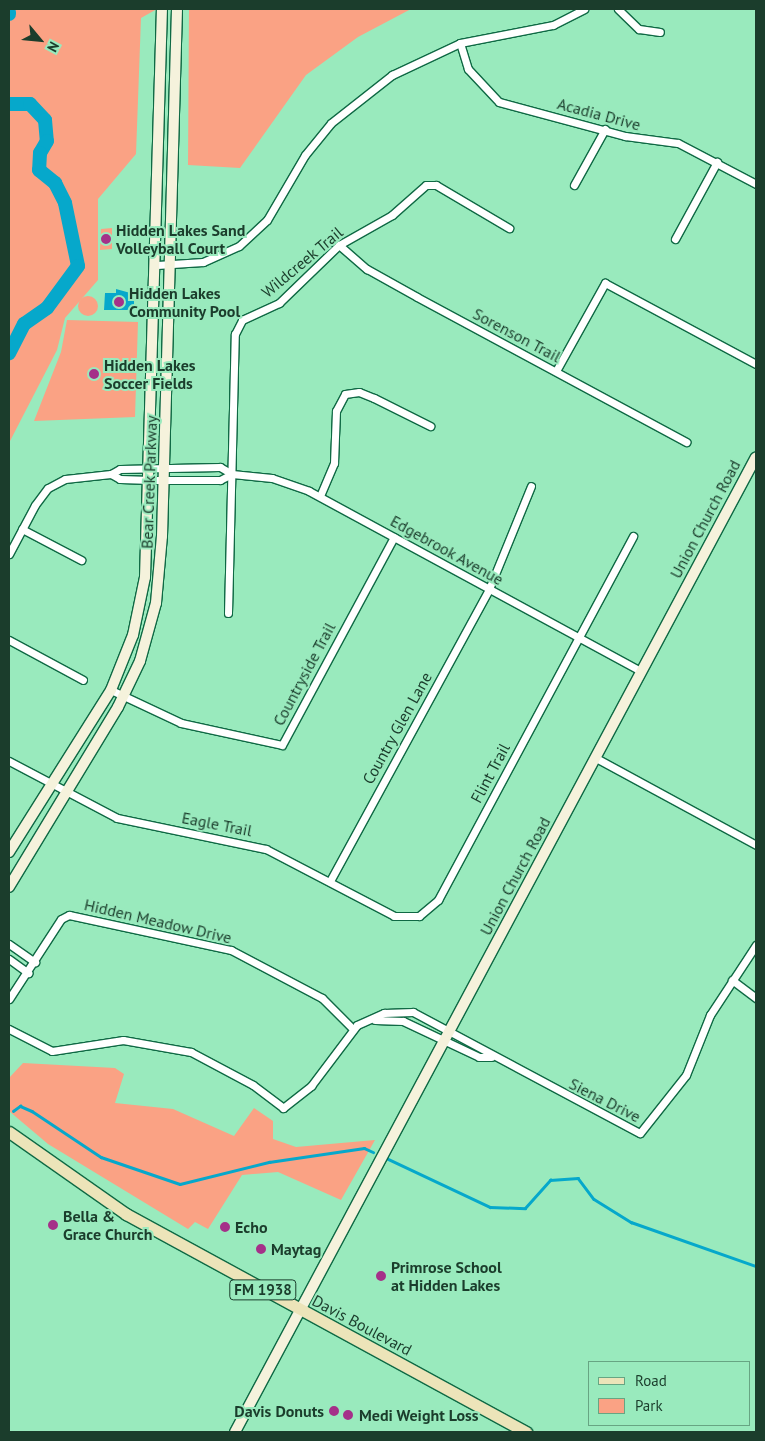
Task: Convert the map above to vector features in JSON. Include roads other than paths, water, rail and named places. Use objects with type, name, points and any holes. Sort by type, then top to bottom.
[{"type":"main road","name":"Bear Creek Parkway","points":[[9,852],[111,690],[139,609],[147,562],[151,480],[162,9]]},
{"type":"main road","name":"Bear Creek Parkway","points":[[9,887],[123,697],[156,603],[164,480],[177,9]]},
{"type":"main road","name":"Union Church Road","points":[[235,1432],[298,1309],[596,758],[756,456]]},
{"type":"main road","name":"Davis Boulevard","points":[[9,1132],[117,1209],[526,1432]]},
{"type":"street","points":[[157,265],[212,260],[239,246],[266,220],[305,155],[344,110],[403,68],[460,43],[553,24],[584,9]]},
{"type":"street","points":[[618,9],[639,29],[660,32]]},
{"type":"street","name":"Acadia Drive","points":[[460,43],[468,69],[499,102],[605,129],[678,143],[756,184]]},
{"type":"street","points":[[574,185],[605,129]]},
{"type":"street","points":[[675,239],[717,162]]},
{"type":"street","name":"Wildcreek Trail","points":[[232,474],[237,327],[242,320],[279,303],[339,245],[392,215],[431,184],[510,228]]},
{"type":"street","name":"Sorenson Trail","points":[[339,245],[367,269],[686,442]]},
{"type":"street","points":[[556,371],[605,283],[756,364]]},
{"type":"street","points":[[320,496],[334,463],[336,412],[345,394],[366,395],[430,426]]},
{"type":"street","name":"Edgebrook Avenue","points":[[9,554],[22,529],[48,488],[65,479],[111,474],[120,469],[164,466],[220,467],[232,474],[280,480],[320,496],[641,671]]},
{"type":"street","name":"Edgebrook Avenue","points":[[111,474],[120,479],[220,480],[232,474]]},
{"type":"street","points":[[228,613],[232,474]]},
{"type":"street","name":"Country Glen Lane","points":[[330,881],[489,589],[531,486]]},
{"type":"street","points":[[22,529],[81,560]]},
{"type":"street","name":"Flint Trail","points":[[419,916],[438,900],[633,536]]},
{"type":"street","name":"Countryside Trail","points":[[111,690],[187,725],[282,744],[394,537]]},
{"type":"street","points":[[9,640],[83,680]]},
{"type":"street","points":[[596,758],[756,845]]},
{"type":"street","name":"Eagle Trail","points":[[9,761],[52,785],[124,820],[266,849],[394,916],[419,916]]},
{"type":"street","name":"Hidden Meadow Drive","points":[[9,999],[67,915],[210,944],[242,955],[322,998],[353,1029]]},
{"type":"street","points":[[9,944],[35,962]]},
{"type":"street","name":"Siena Drive","points":[[9,1028],[52,1051],[124,1040],[186,1050],[253,1085],[284,1108],[311,1086],[353,1029],[361,1023],[384,1013],[413,1012],[449,1029],[491,1057],[640,1133],[686,1075],[710,1015],[756,945]]},
{"type":"street","points":[[9,959],[28,973]]},
{"type":"street","points":[[732,980],[756,998]]},
{"type":"street","name":"Siena Drive","points":[[361,1023],[398,1019],[479,1057],[491,1057]]},
{"type":"water","name":"Hidden Lakes Community Pool","points":[[116,289],[134,294],[134,310],[104,310],[105,293],[116,293]]},
{"type":"waterway","points":[[9,104],[30,104],[45,120],[47,141],[40,153],[39,170],[55,183],[65,203],[78,266],[47,308],[24,324],[9,353]]},
{"type":"waterway","points":[[13,1111],[20,1106],[32,1111],[101,1157],[180,1184],[269,1162],[364,1148],[373,1152]]},
{"type":"waterway","points":[[386,1158],[490,1207],[525,1208],[550,1180],[578,1178],[594,1199],[631,1222],[756,1266]]},
{"type":"place","name":"Hidden Lakes Sand Volleyball Court","points":[[106,239]]},
{"type":"place","name":"Hidden Lakes Community Pool","points":[[119,302]]},
{"type":"place","name":"Hidden Lakes Soccer Fields","points":[[94,374]]},
{"type":"place","name":"Bella & Grace Church","points":[[53,1225]]},
{"type":"place","name":"Echo","points":[[225,1227]]},
{"type":"place","name":"Maytag","points":[[261,1249]]},
{"type":"place","name":"Primrose School at Hidden Lakes","points":[[381,1276]]},
{"type":"place","name":"Davis Donuts","points":[[334,1411]]},
{"type":"place","name":"Medi Weight Loss","points":[[348,1415]]}]
